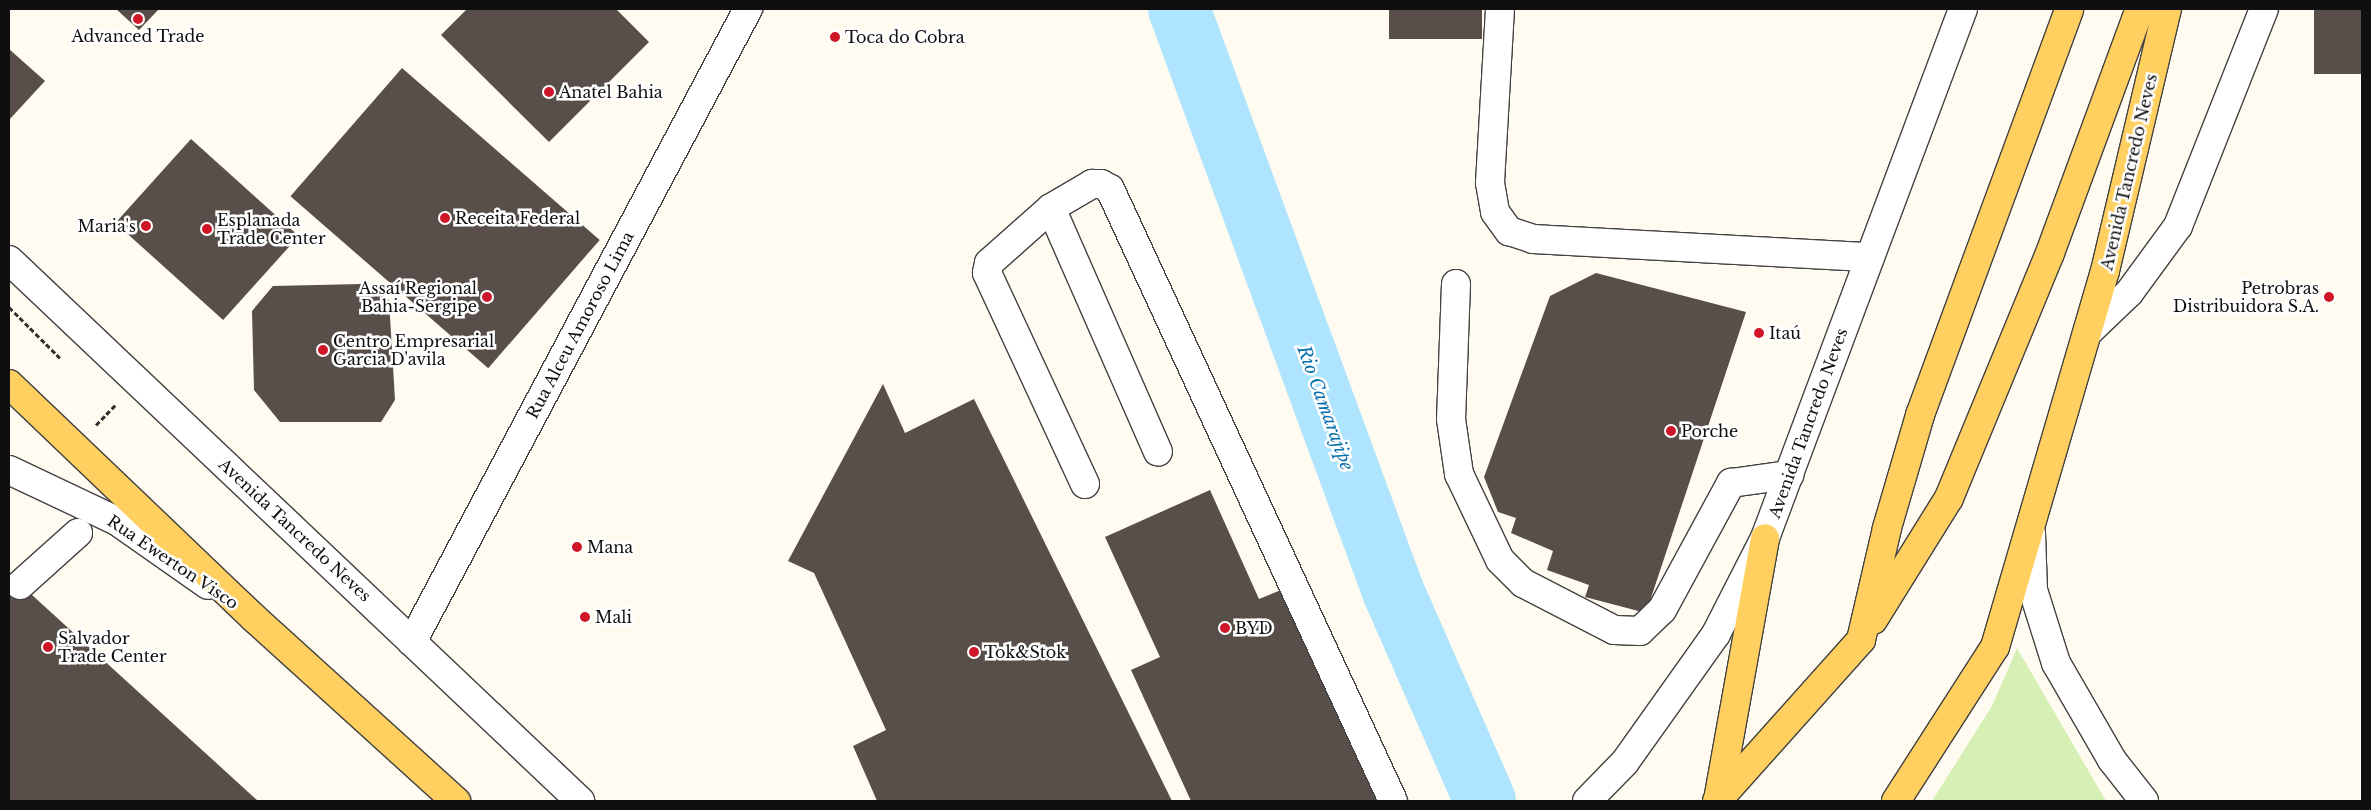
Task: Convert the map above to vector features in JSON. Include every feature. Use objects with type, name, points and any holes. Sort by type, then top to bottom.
[{"type":"main road","points":[[1861,640],[1887,528],[1920,415],[2069,9]]},
{"type":"main road","points":[[1718,801],[1861,640],[1948,498],[2044,267],[2140,9]]},
{"type":"main road","name":"Avenida Tancredo Neves","points":[[1896,801],[1995,646],[2031,533],[2088,332],[2167,9]]},
{"type":"main road","points":[[9,384],[254,618],[456,801]]},
{"type":"main road","points":[[1718,801],[1766,538]]},
{"type":"street","name":"Rua Alceu Amoroso Lima","points":[[412,642],[748,9]]},
{"type":"street","points":[[1500,9],[1490,183],[1494,212],[1509,231],[1533,239],[1870,257]]},
{"type":"street","name":"Avenida Tancredo Neves","points":[[1586,801],[1625,762],[1716,634],[1766,538],[1963,9]]},
{"type":"street","points":[[2088,332],[2129,293],[2178,226],[2264,9]]},
{"type":"street","points":[[1085,484],[987,273],[989,263],[1051,208],[1092,184],[1110,189],[1392,801]]},
{"type":"street","points":[[1051,208],[1158,452]]},
{"type":"street","name":"Avenida Tancredo Neves","points":[[9,260],[580,801]]},
{"type":"street","points":[[1456,284],[1451,418],[1459,474],[1500,560],[1523,583],[1614,630],[1640,631],[1662,610],[1730,483],[1789,475]]},
{"type":"street","name":"Rua Ewerton Visco","points":[[9,470],[117,521],[254,618]]},
{"type":"street","points":[[20,584],[78,533]]},
{"type":"street","points":[[2031,533],[2033,590],[2056,663],[2112,760],[2144,801]]},
{"type":"path","points":[[9,307],[60,358]]},
{"type":"path","points":[[74,447],[138,382]]},
{"type":"green space","points":[[2017,648],[2106,801],[1932,801],[1992,706]]},
{"type":"building","name":"Advanced Trade","points":[[116,9],[159,9],[139,30]]},
{"type":"building","name":"Anatel Bahia","points":[[467,9],[616,9],[649,42],[549,142],[441,35]]},
{"type":"building","points":[[1389,9],[1482,9],[1482,39],[1389,39]]},
{"type":"building","points":[[2314,9],[2362,9],[2362,74],[2314,74]]},
{"type":"building","points":[[9,49],[45,81],[9,120]]},
{"type":"building","name":"Receita Federal","points":[[402,68],[600,240],[488,368],[290,196]]},
{"type":"building","name":"Esplanada Trade Center","points":[[191,139],[299,236],[223,320],[115,223]]},
{"type":"building","points":[[1596,273],[1746,312],[1646,613],[1585,597],[1589,585],[1547,570],[1553,551],[1511,533],[1516,518],[1498,512],[1484,477],[1550,296]]},
{"type":"building","name":"Centro Empresarial Garcia D'avila","points":[[361,284],[389,300],[395,400],[381,422],[280,422],[254,390],[252,311],[273,286]]},
{"type":"building","name":"Tok&Stok","points":[[883,384],[905,433],[974,399],[1172,801],[877,801],[853,746],[886,730],[814,573],[788,561]]},
{"type":"building","name":"BYD","points":[[1210,490],[1259,599],[1286,588],[1383,801],[1191,801],[1131,670],[1160,657],[1105,537]]},
{"type":"building","name":"Salvador Trade Center","points":[[9,574],[258,801],[9,801]]},
{"type":"waterway","name":"Rio Camarajipe","points":[[1179,9],[1393,591],[1485,801]]},
{"type":"place","name":"Advanced Trade","points":[[138,19]]},
{"type":"place","name":"Toca do Cobra","points":[[835,37]]},
{"type":"place","name":"Anatel Bahia","points":[[549,92]]},
{"type":"place","name":"Receita Federal","points":[[445,218]]},
{"type":"place","name":"Maria's","points":[[146,226]]},
{"type":"place","name":"Esplanada Trade Center","points":[[207,229]]},
{"type":"place","name":"Assaí Regional Bahia-Sergipe","points":[[487,297]]},
{"type":"place","name":"Petrobras Distribuidora S.A.","points":[[2329,297]]},
{"type":"place","name":"Itaú","points":[[1759,333]]},
{"type":"place","name":"Centro Empresarial Garcia D'avila","points":[[323,350]]},
{"type":"place","name":"Porche","points":[[1671,431]]},
{"type":"place","name":"Mana","points":[[577,547]]},
{"type":"place","name":"Mali","points":[[585,617]]},
{"type":"place","name":"BYD","points":[[1225,628]]},
{"type":"place","name":"Salvador Trade Center","points":[[48,647]]},
{"type":"place","name":"Tok&Stok","points":[[974,652]]}]
